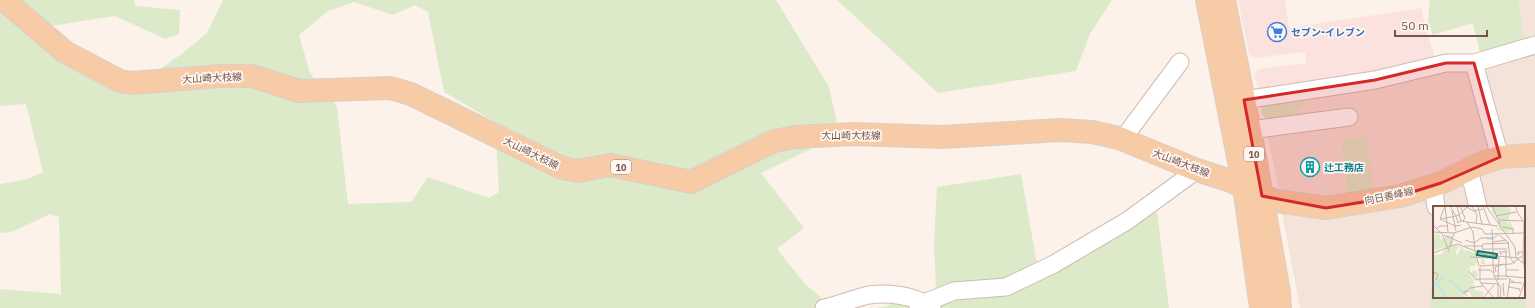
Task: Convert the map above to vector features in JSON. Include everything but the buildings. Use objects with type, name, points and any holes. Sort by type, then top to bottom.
[{"type":"main road","name":"大山崎大枝線","points":[[4,0],[65,52],[120,81],[131,83],[221,76],[252,76],[299,90],[390,88],[411,94],[562,168],[578,170],[610,165],[691,182],[774,141],[796,137],[852,134],[943,137],[1060,130],[1092,132],[1122,140],[1197,170],[1232,181],[1253,192]]},
{"type":"main road","name":"10","points":[[1207,0],[1253,192],[1279,292],[1280,308]]},
{"type":"main road","name":"10","points":[[1224,0],[1250,130],[1261,308]]},
{"type":"main road","name":"向日善峰線","points":[[1253,192],[1276,201],[1326,208],[1400,196],[1433,185],[1482,163],[1500,157],[1535,155]]},
{"type":"street","points":[[1244,100],[1375,80],[1446,63],[1474,63],[1535,45]]},
{"type":"street","points":[[1122,140],[1180,62]]},
{"type":"street","points":[[1474,63],[1500,157]]},
{"type":"street","points":[[1250,130],[1349,117]]},
{"type":"street","points":[[1469,169],[1478,206]]},
{"type":"street","points":[[824,308],[868,295],[882,294],[907,297],[925,306],[954,291],[1006,287],[1054,264],[1127,221],[1197,170]]},
{"type":"street","points":[[1433,185],[1436,206]]},
{"type":"highlighted area","points":[[1446,63],[1474,63],[1500,157],[1441,183],[1400,196],[1326,208],[1262,196],[1244,100],[1375,80]]},
{"type":"shaded area","points":[[1238,0],[1285,0],[1289,28],[1422,8],[1425,27],[1435,57],[1428,63],[1260,93],[1254,75],[1258,69],[1306,63],[1305,52],[1256,58],[1249,54]]},
{"type":"shaded area","points":[[1519,0],[1535,0],[1535,42],[1524,43]]},
{"type":"shaded area","points":[[1535,47],[1535,150],[1501,153],[1481,65]]},
{"type":"shaded area","points":[[1468,66],[1497,153],[1468,164],[1347,201],[1285,196],[1279,189],[1267,136],[1269,120],[1262,115],[1260,104]]},
{"type":"shaded area","points":[[1535,158],[1535,308],[1511,308],[1511,298],[1525,298],[1525,206],[1484,206],[1477,174]]},
{"type":"shaded area","points":[[1462,178],[1473,206],[1442,206],[1440,193]]},
{"type":"shaded area","points":[[1430,196],[1433,219],[1433,290],[1429,291],[1431,308],[1300,308],[1282,213]]},
{"type":"green space","points":[[0,0],[134,0],[136,6],[180,10],[179,34],[165,39],[115,16],[51,26],[105,83],[150,76],[183,53],[207,33],[223,0],[776,0],[829,87],[837,123],[809,150],[761,173],[804,228],[777,249],[805,284],[833,308],[0,308],[0,289],[61,294],[59,217],[50,214],[12,232],[0,233],[0,184],[28,179],[43,172],[26,104],[0,106]],"holes":[[[354,2],[393,15],[415,5],[428,12],[444,92],[495,122],[499,192],[489,198],[428,177],[411,202],[348,204],[337,107],[310,73],[299,35],[328,11]]]},
{"type":"green space","points":[[837,0],[1112,0],[1090,34],[1076,71],[938,93]]},
{"type":"green space","points":[[1430,0],[1519,0],[1524,44],[1481,58],[1473,23],[1433,35],[1428,21]]},
{"type":"green space","points":[[1302,95],[1304,107],[1298,108],[1299,117],[1269,120],[1262,115],[1261,104]]},
{"type":"green space","points":[[1366,136],[1374,196],[1348,201],[1341,140]]},
{"type":"green space","points":[[1021,174],[1036,259],[1046,276],[1157,212],[1169,308],[875,308],[884,307],[936,289],[934,245],[937,187]]},
{"type":"green space","points":[[1433,290],[1433,298],[1524,298],[1526,308],[1431,308],[1429,291]]},
{"type":"place","name":"セブン-イレブン","points":[[1277,32]]},
{"type":"place","name":"辻工務店","points":[[1310,167]]}]
